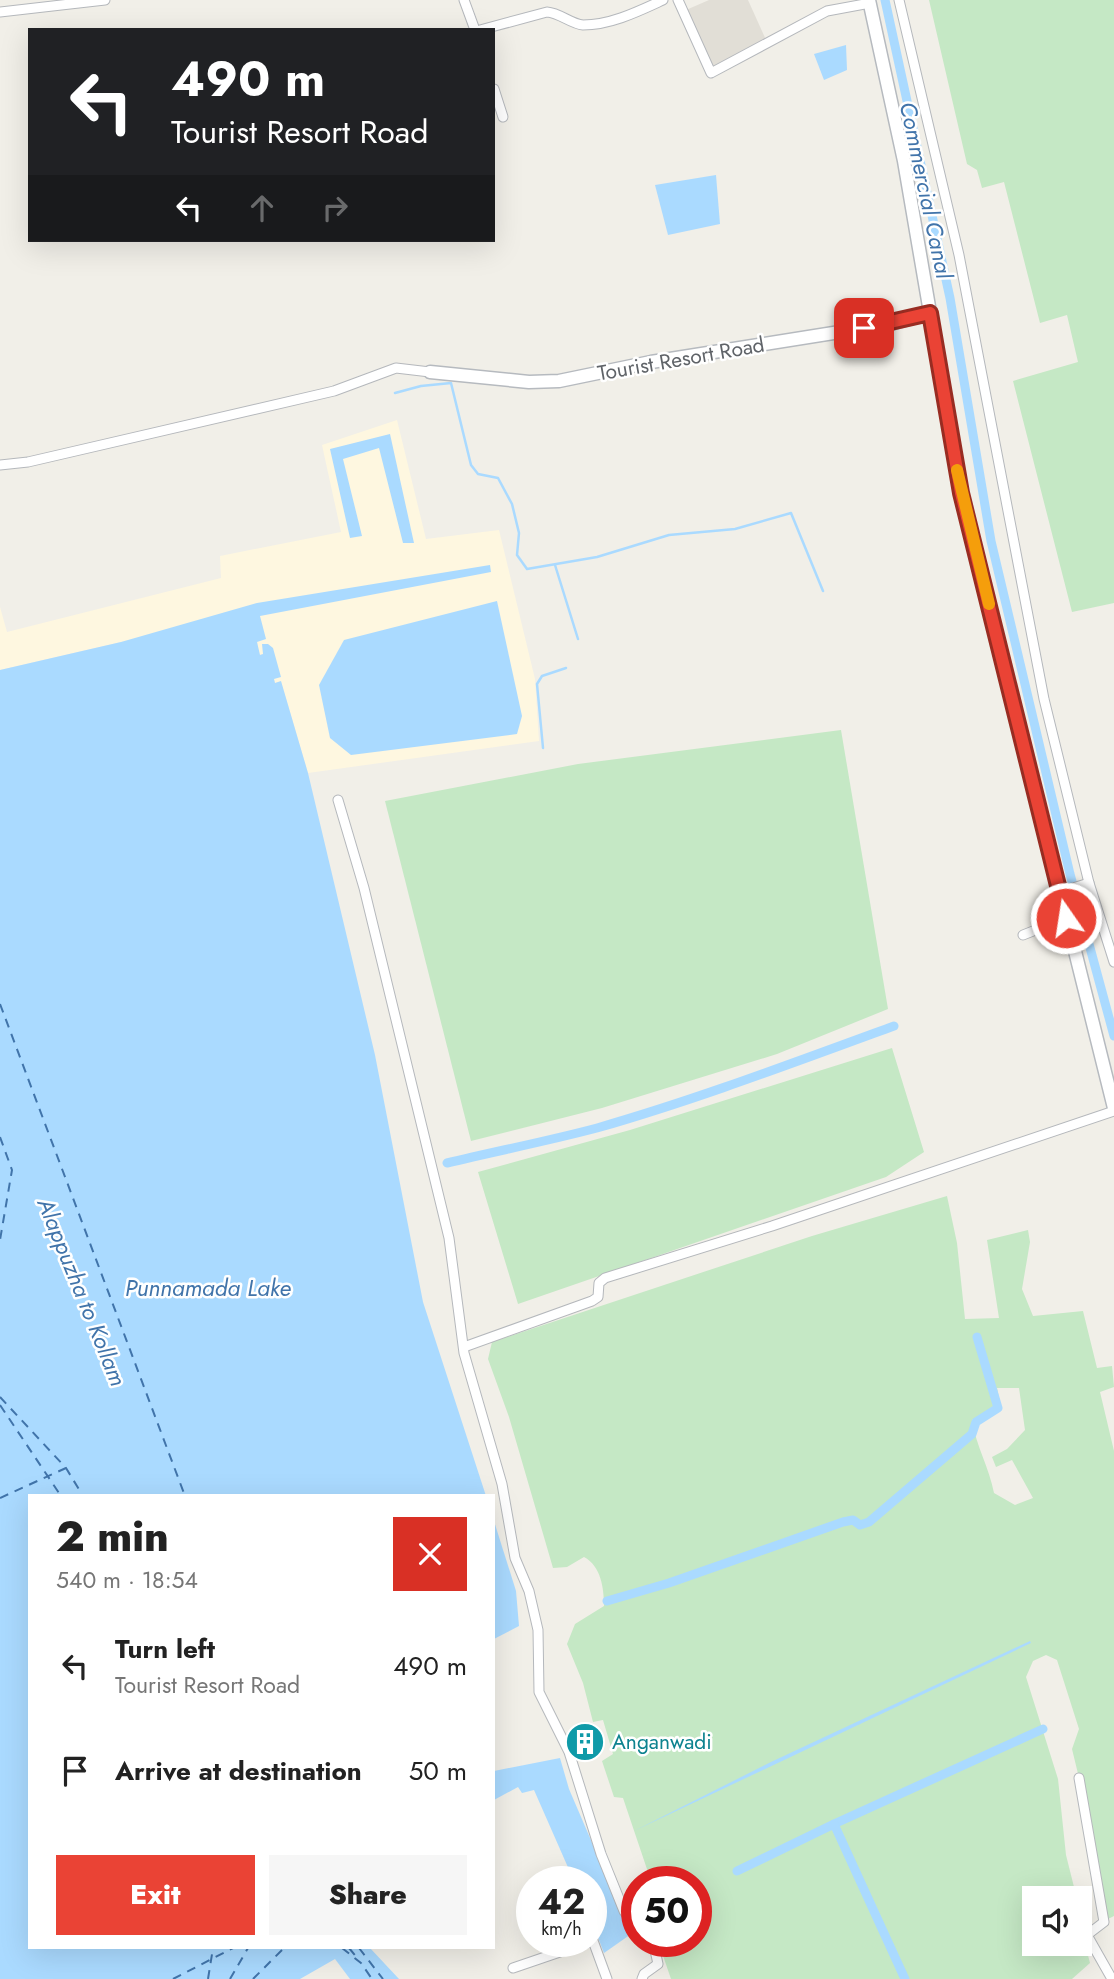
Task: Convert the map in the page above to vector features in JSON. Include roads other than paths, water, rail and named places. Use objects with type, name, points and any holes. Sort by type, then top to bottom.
[{"type":"main road","points":[[869,1],[904,161],[961,493],[1063,891],[1066,918],[1114,1109]]},
{"type":"main road","name":"Tourist Resort Road","points":[[430,372],[529,382],[559,381],[664,360],[890,324],[930,313]]},
{"type":"street","points":[[0,12],[105,0]]},
{"type":"street","points":[[464,0],[473,28]]},
{"type":"street","points":[[487,28],[547,12],[558,13],[582,25],[627,16],[663,0]]},
{"type":"street","points":[[899,0],[959,255],[1044,699],[1087,884],[1114,962]]},
{"type":"street","points":[[682,1],[707,69],[711,73],[827,10],[869,1]]},
{"type":"street","points":[[495,92],[503,117]]},
{"type":"street","points":[[0,465],[28,462],[334,391],[396,368],[430,372]]},
{"type":"street","points":[[338,800],[364,888],[449,1238],[464,1347],[502,1484],[515,1558],[529,1591],[538,1630],[539,1692],[569,1752],[601,1854],[621,1904]]},
{"type":"street","points":[[1063,891],[1087,884]]},
{"type":"street","points":[[1023,935],[1066,918]]},
{"type":"street","points":[[464,1347],[592,1301],[598,1297],[599,1283],[604,1278],[772,1226],[1114,1109]]},
{"type":"street","points":[[1079,1779],[1104,1922],[1100,1927],[1088,1932],[1087,1936],[1112,1979]]},
{"type":"street","points":[[513,1968],[543,1957]]},
{"type":"street","points":[[599,1957],[607,1979]]},
{"type":"street","points":[[642,1979],[644,1974],[658,1964],[656,1957]]},
{"type":"water","points":[[846,45],[847,70],[824,80],[814,54]]},
{"type":"water","points":[[716,175],[720,224],[668,235],[655,185]]},
{"type":"water","points":[[390,434],[414,543],[403,543],[379,448],[343,459],[362,536],[350,538],[330,449]]},
{"type":"water","name":"Punnamada Lake","points":[[490,565],[491,572],[260,616],[266,639],[257,642],[260,655],[263,654],[262,644],[273,648],[281,677],[274,679],[275,683],[281,681],[308,773],[375,1055],[423,1302],[485,1494],[28,1494],[28,1949],[371,1949],[399,1979],[350,1979],[335,1959],[300,1979],[0,1979],[0,670],[121,642],[257,603]]},
{"type":"water","points":[[497,601],[522,716],[517,734],[351,755],[330,738],[319,685],[344,640]]},
{"type":"water","points":[[495,1524],[516,1591],[519,1626],[495,1638]]},
{"type":"water","points":[[1030,1641],[1031,1643],[634,1831],[771,1762]]},
{"type":"water","points":[[560,1758],[569,1789],[602,1866],[567,1866],[534,1790],[522,1793],[518,1787],[495,1799],[495,1771]]},
{"type":"water","points":[[607,1877],[621,1910],[621,1941],[607,1951]]},
{"type":"waterway","name":"Commercial Canal","points":[[885,0],[950,298],[991,541],[1070,874],[1114,1036]]},
{"type":"waterway","points":[[395,393],[421,386],[451,383],[471,465],[478,474],[498,478],[512,504],[519,533],[517,555],[527,569],[597,557],[669,535],[735,529],[791,513],[823,591]]},
{"type":"waterway","points":[[555,565],[578,639]]},
{"type":"waterway","points":[[543,748],[537,684],[542,676],[566,668]]},
{"type":"waterway","points":[[447,1163],[579,1133],[635,1117],[894,1026]]},
{"type":"waterway","points":[[607,1601],[669,1583],[843,1522],[853,1520],[860,1525],[869,1522],[972,1434],[976,1422],[998,1408],[977,1337]]},
{"type":"waterway","points":[[834,1824],[1043,1729]]},
{"type":"waterway","points":[[737,1871],[834,1824],[905,1979]]},
{"type":"place","name":"Anganwadi","points":[[585,1742]]},
{"type":"water label","name":"Alappuzha to Kollam","points":[[82,1292]]}]
